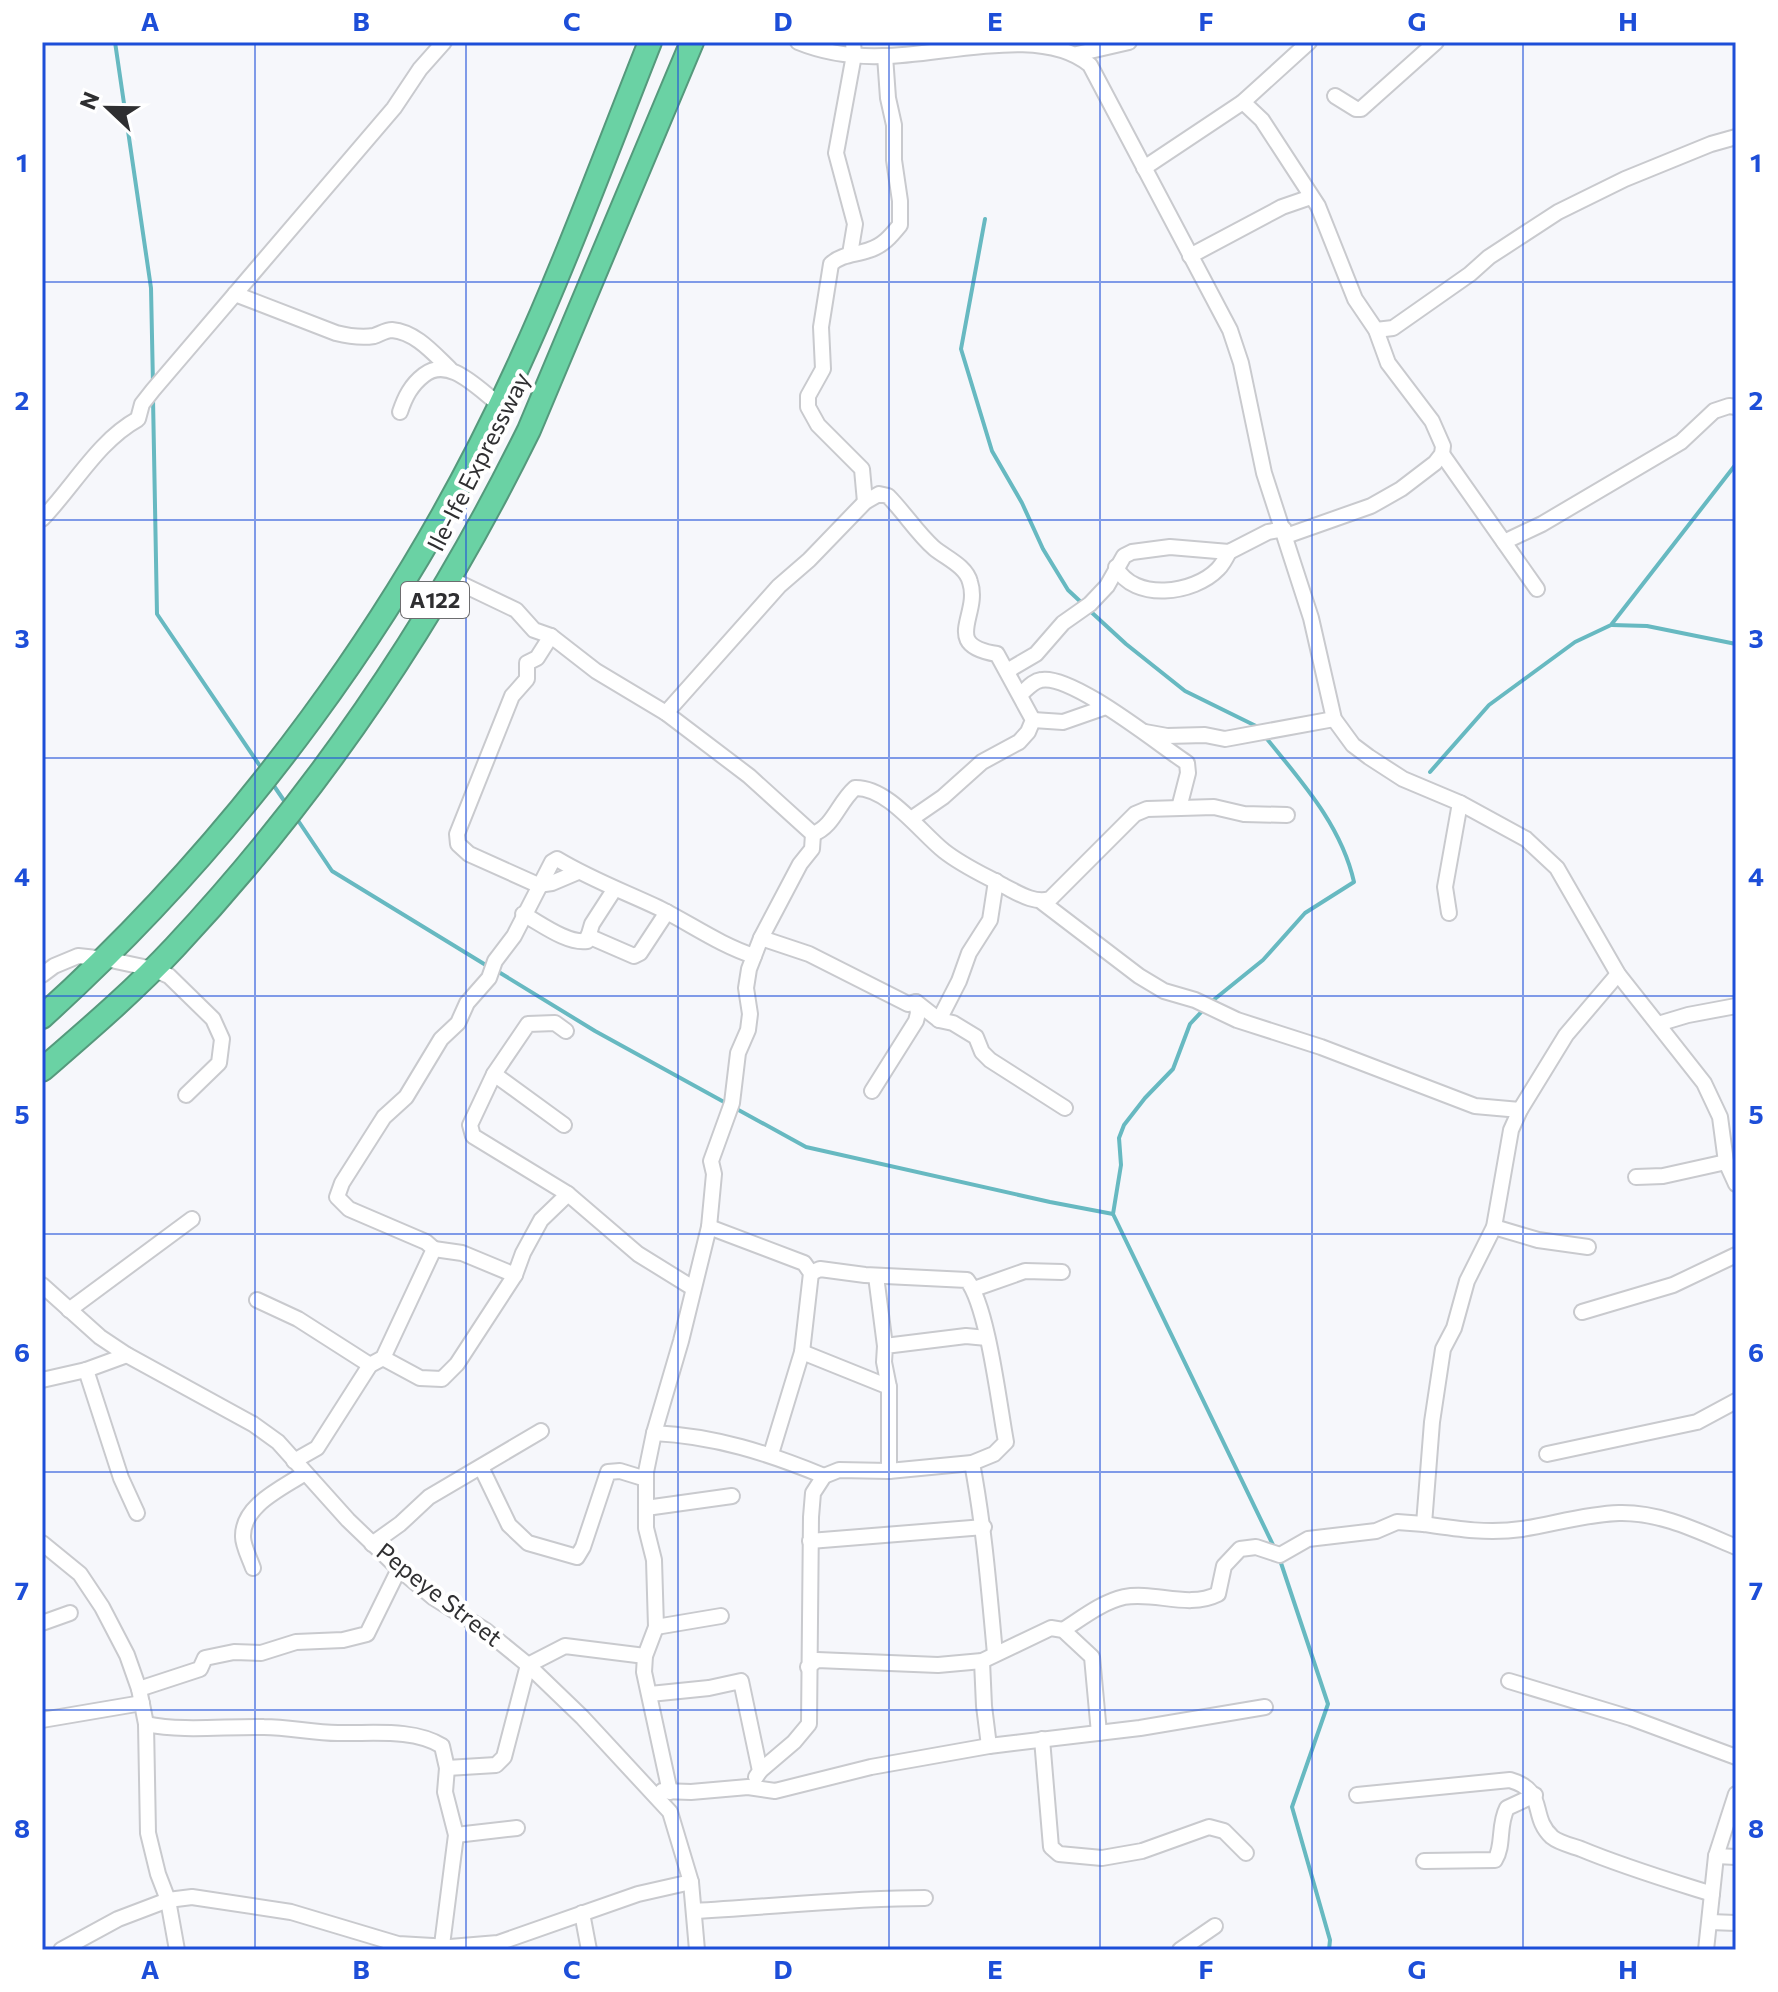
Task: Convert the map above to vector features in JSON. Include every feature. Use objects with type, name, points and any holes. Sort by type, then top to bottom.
[{"type":"highway","name":"Ile-Ife Expressway","points":[[42,1017],[106,959],[184,875],[257,787],[375,624],[444,512],[497,409],[550,294],[650,42]]},
{"type":"highway","name":"Ile-Ife Expressway","points":[[42,1070],[153,969],[228,888],[336,751],[386,679],[449,578],[529,430],[692,42]]},
{"type":"highway","points":[[497,409],[529,430]]},
{"type":"street","points":[[42,519],[91,460],[128,422],[138,419],[142,404],[394,108],[420,69],[444,42]]},
{"type":"street","points":[[798,42],[816,49],[854,48],[885,56],[922,47],[984,46],[1031,46],[1077,54],[1129,42]]},
{"type":"street","points":[[1144,168],[1243,102],[1309,42]]},
{"type":"street","points":[[1335,96],[1361,109],[1436,42]]},
{"type":"street","points":[[850,254],[855,224],[836,153],[854,48]]},
{"type":"street","points":[[1090,65],[1103,48]]},
{"type":"street","points":[[1077,54],[1090,65],[1230,330],[1241,363],[1264,473],[1311,618],[1334,719],[1353,745],[1369,757],[1403,779],[1460,803],[1526,839],[1557,868],[1618,974],[1704,1083],[1720,1117],[1726,1162],[1736,1184]]},
{"type":"street","points":[[865,502],[862,469],[818,425],[808,407],[808,396],[823,369],[821,327],[831,264],[850,254],[872,250],[887,241],[900,225],[894,125],[888,98],[885,56]]},
{"type":"street","points":[[1116,567],[1121,578],[1135,588],[1152,591],[1189,586],[1217,570],[1229,552],[1268,532],[1285,533],[1371,506],[1401,489],[1442,454],[1443,446],[1432,421],[1388,363],[1376,330],[1355,299],[1318,206],[1262,120],[1243,102]]},
{"type":"street","points":[[1376,330],[1393,328],[1489,257],[1558,212],[1625,179],[1736,137]]},
{"type":"street","points":[[1190,256],[1282,207],[1311,197]]},
{"type":"street","points":[[235,294],[344,335],[375,336],[390,329],[406,334],[417,339],[497,409]]},
{"type":"street","points":[[400,412],[405,395],[419,379],[439,367],[450,369]]},
{"type":"street","points":[[1504,542],[1542,524],[1681,442],[1714,411],[1736,407]]},
{"type":"street","points":[[1442,454],[1537,589]]},
{"type":"street","points":[[666,713],[779,586],[865,502],[879,494],[888,496],[932,546],[966,573],[971,584],[971,608],[964,631],[967,638],[973,647],[997,654],[1033,720],[1019,742],[982,762],[943,797],[911,819]]},
{"type":"street","points":[[1007,671],[1036,654],[1063,623],[1090,604],[1107,586],[1124,556],[1170,547],[1229,552]]},
{"type":"street","points":[[449,578],[516,610],[534,630],[551,636],[596,671],[666,713],[749,776],[813,834]]},
{"type":"street","points":[[551,636],[537,658],[527,663],[527,679],[512,696],[457,834],[458,844],[469,854],[538,885],[552,883],[578,872]]},
{"type":"street","points":[[1021,694],[1036,681],[1063,681],[1141,731],[1167,742],[1187,763],[1188,773],[1179,808]]},
{"type":"street","points":[[1033,720],[1063,722],[1079,719],[1106,707]]},
{"type":"street","points":[[1167,742],[1205,735],[1225,739],[1334,719]]},
{"type":"street","points":[[813,834],[828,825],[855,788],[873,791],[911,819],[944,851],[1023,896],[1042,902],[1139,976],[1164,991],[1475,1106],[1520,1110]]},
{"type":"street","points":[[1449,913],[1445,887],[1460,803]]},
{"type":"street","points":[[1042,902],[1050,899],[1135,814],[1147,809],[1214,807],[1244,814],[1287,815]]},
{"type":"street","points":[[670,1792],[644,1672],[645,1656],[656,1627],[654,1560],[646,1528],[646,1479],[654,1433],[709,1227],[714,1174],[711,1161],[732,1103],[738,1053],[748,1030],[750,1014],[746,988],[754,956],[800,864],[812,849],[813,834]]},
{"type":"street","points":[[515,1275],[462,1253],[434,1249],[426,1242],[349,1209],[337,1197],[342,1183],[384,1117],[406,1097],[441,1039],[458,1023],[467,1003],[489,978],[495,961],[514,936],[538,885],[554,860],[667,912],[731,948],[754,956]]},
{"type":"street","points":[[939,1020],[969,953],[990,920],[996,881]]},
{"type":"street","points":[[523,914],[580,942],[587,941],[592,924],[614,890]]},
{"type":"street","points":[[588,936],[634,956],[640,953],[667,912]]},
{"type":"street","points":[[761,938],[809,954],[908,1004],[916,1002]]},
{"type":"street","points":[[42,975],[78,956],[153,969],[169,976],[186,990],[213,1019],[222,1039],[219,1063],[186,1095]]},
{"type":"street","points":[[1424,1524],[1432,1422],[1443,1349],[1454,1328],[1467,1281],[1494,1227],[1511,1130],[1566,1035],[1618,974]]},
{"type":"street","points":[[916,1002],[939,1020],[953,1023],[976,1037],[982,1052],[990,1060],[1065,1108]]},
{"type":"street","points":[[872,1091],[916,1021],[916,1002]]},
{"type":"street","points":[[1658,1024],[1736,1006]]},
{"type":"street","points":[[566,1031],[555,1023],[528,1024],[494,1074],[470,1125],[473,1136],[568,1194],[638,1254],[693,1288]]},
{"type":"street","points":[[494,1074],[564,1125]]},
{"type":"street","points":[[1636,1177],[1663,1176],[1726,1162]]},
{"type":"street","points":[[257,1300],[376,1361],[420,1378],[442,1379],[457,1364],[515,1275],[541,1220],[568,1194]]},
{"type":"street","points":[[69,1310],[192,1219]]},
{"type":"street","points":[[709,1227],[804,1263],[811,1273],[802,1352],[771,1454]]},
{"type":"street","points":[[1494,1227],[1538,1240],[1588,1247]]},
{"type":"street","points":[[253,1568],[243,1536],[248,1518],[256,1506],[317,1448],[376,1361],[434,1249]]},
{"type":"street","points":[[1582,1312],[1673,1285],[1736,1255]]},
{"type":"street","points":[[748,1787],[760,1771],[794,1742],[809,1724],[810,1541],[813,1493],[824,1476],[839,1470],[889,1471],[972,1463],[994,1454],[1006,1442],[987,1338],[974,1289],[967,1280],[876,1276],[820,1269],[811,1273]]},
{"type":"street","points":[[974,1289],[1025,1271],[1062,1272]]},
{"type":"street","points":[[876,1276],[889,1387],[889,1471]]},
{"type":"street","name":"Pepeye Street","points":[[42,1285],[127,1355],[253,1424],[278,1442],[399,1569],[434,1598],[485,1630],[528,1665],[582,1717],[670,1812],[691,1882],[697,1950]]},
{"type":"street","points":[[885,1346],[966,1336],[987,1338]]},
{"type":"street","points":[[802,1352],[889,1387]]},
{"type":"street","points":[[42,1380],[86,1370],[127,1355]]},
{"type":"street","points":[[86,1370],[121,1478],[137,1513]]},
{"type":"street","points":[[1547,1454],[1697,1422],[1736,1401]]},
{"type":"street","points":[[372,1544],[429,1497],[541,1431]]},
{"type":"street","points":[[654,1433],[689,1435],[771,1454],[824,1476]]},
{"type":"street","points":[[972,1463],[984,1527],[989,1657],[984,1706],[989,1746]]},
{"type":"street","points":[[481,1467],[509,1525],[528,1543],[577,1557],[608,1472],[620,1471],[646,1479]]},
{"type":"street","points":[[646,1508],[732,1496]]},
{"type":"street","points":[[1063,1630],[1102,1606],[1124,1597],[1147,1596],[1166,1601],[1208,1599],[1218,1594],[1224,1566],[1240,1549],[1256,1547],[1280,1555],[1308,1539],[1376,1531],[1397,1522],[1476,1532],[1520,1529],[1572,1518],[1619,1513],[1676,1521],[1736,1547]]},
{"type":"street","points":[[810,1541],[984,1527]]},
{"type":"street","points":[[42,1543],[80,1574],[95,1596],[127,1655],[141,1696],[146,1724],[148,1833],[168,1900],[177,1950]]},
{"type":"street","points":[[42,1720],[141,1696],[200,1669],[205,1658],[234,1652],[261,1653],[296,1642],[343,1640],[367,1634],[399,1569]]},
{"type":"street","points":[[42,1623],[70,1613]]},
{"type":"street","points":[[656,1627],[721,1616]]},
{"type":"street","points":[[808,1667],[817,1660],[938,1665],[989,1657],[1051,1628],[1063,1630],[1092,1657],[1099,1733]]},
{"type":"street","points":[[447,1768],[496,1765],[504,1757],[528,1665],[565,1646],[645,1656]]},
{"type":"street","points":[[650,1694],[709,1688],[741,1681],[760,1771]]},
{"type":"street","points":[[1509,1681],[1631,1718],[1736,1757]]},
{"type":"street","points":[[652,1790],[670,1792],[748,1787],[775,1791],[871,1767],[989,1746],[1099,1733],[1265,1707]]},
{"type":"street","points":[[146,1724],[169,1729],[265,1727],[319,1733],[395,1734],[430,1739],[442,1746],[447,1768],[445,1792],[456,1835],[442,1945]]},
{"type":"street","points":[[1042,1739],[1051,1847],[1059,1854],[1102,1858],[1142,1851],[1209,1827],[1224,1831],[1246,1853]]},
{"type":"street","points":[[1357,1795],[1510,1780],[1526,1785],[1535,1795],[1540,1818],[1552,1837],[1605,1859],[1712,1894]]},
{"type":"street","points":[[1706,1950],[1716,1856],[1736,1794]]},
{"type":"street","points":[[1424,1861],[1495,1860],[1499,1855],[1500,1826],[1507,1808],[1535,1795]]},
{"type":"street","points":[[456,1835],[517,1828]]},
{"type":"street","points":[[1716,1856],[1736,1857]]},
{"type":"street","points":[[61,1950],[118,1919],[168,1900],[192,1897],[291,1912],[397,1947],[498,1943],[638,1894],[691,1882]]},
{"type":"street","points":[[694,1911],[748,1910],[878,1898],[925,1898]]},
{"type":"street","points":[[582,1913],[589,1950]]},
{"type":"street","points":[[1710,1922],[1736,1923]]},
{"type":"street","points":[[1180,1950],[1215,1926]]},
{"type":"waterway","points":[[115,42],[151,288],[153,385]]},
{"type":"waterway","points":[[985,219],[961,349],[992,451],[1022,503],[1043,549],[1068,590],[1083,604]]},
{"type":"waterway","points":[[153,398],[157,614],[262,769]]},
{"type":"waterway","points":[[1430,772],[1489,705],[1575,642],[1611,625],[1736,464]]},
{"type":"waterway","points":[[1089,610],[1185,691],[1258,727]]},
{"type":"waterway","points":[[1612,625],[1647,626],[1736,644]]},
{"type":"waterway","points":[[1211,1002],[1263,960],[1305,913],[1354,882],[1340,841],[1318,804],[1263,734]]},
{"type":"waterway","points":[[272,783],[287,805]]},
{"type":"waterway","points":[[297,819],[332,871],[489,967]]},
{"type":"waterway","points":[[497,971],[595,1031],[806,1147],[1113,1214]]},
{"type":"waterway","points":[[1205,1008],[1190,1024],[1173,1069],[1124,1125],[1119,1138],[1121,1165],[1113,1214],[1275,1549]]},
{"type":"waterway","points":[[1279,1557],[1328,1704],[1292,1807],[1330,1940],[1329,1950]]}]
